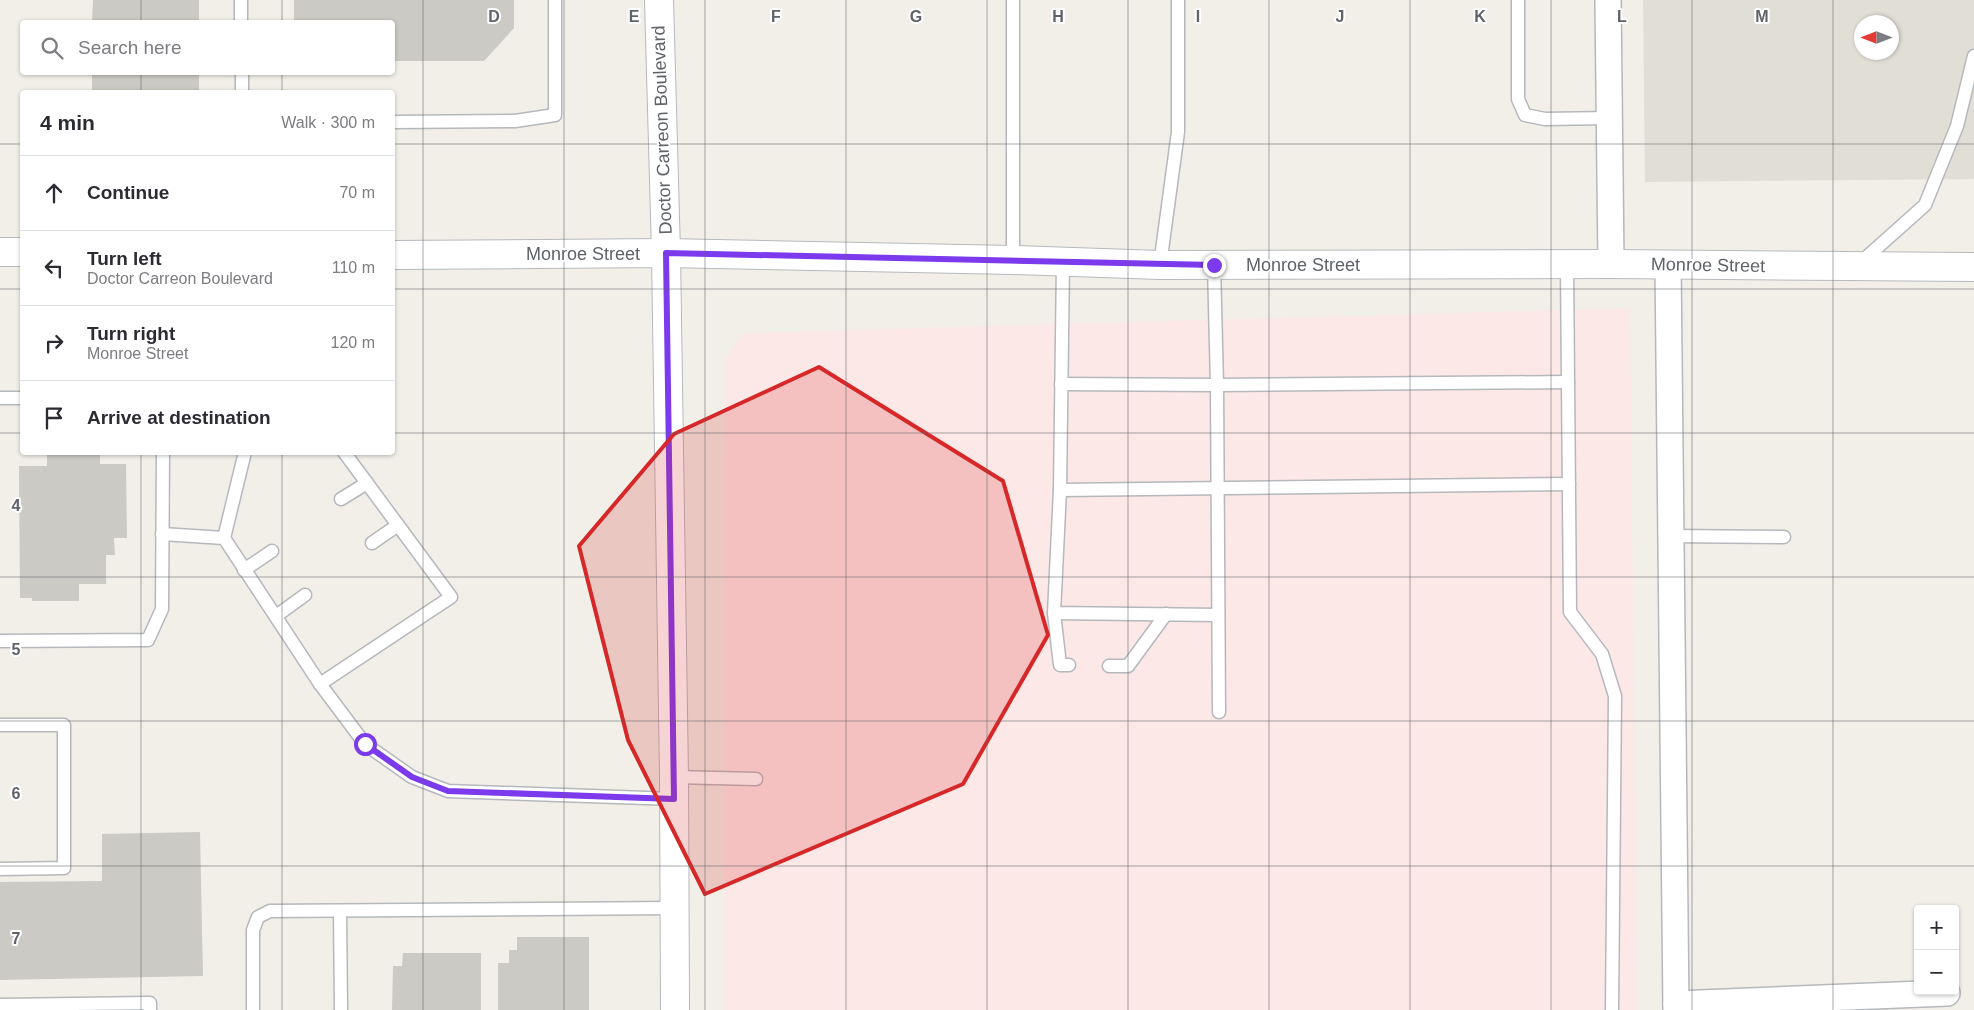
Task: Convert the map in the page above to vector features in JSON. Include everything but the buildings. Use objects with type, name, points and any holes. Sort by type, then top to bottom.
[{"type":"main road","name":"Doctor Carreon Boulevard","points":[[659,0],[666,253],[674,788],[675,1010]]},
{"type":"main road","points":[[0,252],[20,252]]},
{"type":"main road","name":"Monroe Street","points":[[395,255],[666,253],[1063,261],[1160,265],[1668,264],[1974,267]]},
{"type":"street","points":[[1608,0],[1611,264]]},
{"type":"street","points":[[1668,264],[1676,1007],[1914,995]]},
{"type":"lane","points":[[241,0],[241,20]]},
{"type":"lane","points":[[395,122],[515,121],[555,115],[555,0]]},
{"type":"lane","points":[[1013,0],[1013,260]]},
{"type":"lane","points":[[1160,265],[1178,132],[1178,0]]},
{"type":"lane","points":[[1518,0],[1518,99],[1525,115],[1545,120],[1609,118]]},
{"type":"lane","points":[[1855,267],[1925,205],[1957,126],[1974,56]]},
{"type":"lane","points":[[242,75],[242,90]]},
{"type":"lane","points":[[1063,261],[1060,490],[1054,613],[1060,665],[1068,665]]},
{"type":"lane","points":[[1214,265],[1218,488],[1218,712]]},
{"type":"lane","points":[[1567,265],[1570,612],[1602,654],[1614,696],[1612,1010]]},
{"type":"lane","points":[[1061,384],[1217,385],[1568,382]]},
{"type":"lane","points":[[0,398],[20,398]]},
{"type":"lane","points":[[0,641],[148,640],[162,609],[163,455]]},
{"type":"lane","points":[[244,455],[224,538],[320,684],[365,744],[412,777],[448,791],[674,788],[756,779]]},
{"type":"lane","points":[[320,684],[451,597],[346,455]]},
{"type":"lane","points":[[342,499],[367,483]]},
{"type":"lane","points":[[1060,490],[1569,484]]},
{"type":"lane","points":[[372,543],[398,525]]},
{"type":"lane","points":[[162,534],[224,538]]},
{"type":"lane","points":[[1670,536],[1784,537]]},
{"type":"lane","points":[[244,570],[272,552]]},
{"type":"lane","points":[[276,616],[304,595]]},
{"type":"lane","points":[[1054,613],[1218,615]]},
{"type":"lane","points":[[1109,666],[1128,666],[1166,614]]},
{"type":"lane","points":[[0,725],[64,725],[64,868],[0,869]]},
{"type":"lane","points":[[253,1010],[253,930],[258,917],[270,911],[675,908]]},
{"type":"lane","points":[[340,911],[341,1010]]},
{"type":"lane","points":[[0,1005],[150,1002],[150,1010]]},
{"type":"highlighted area","points":[[819,367],[1003,481],[1048,635],[963,784],[705,894],[628,740],[579,546],[674,434]]},
{"type":"shaded area","points":[[1643,0],[1974,0],[1974,179],[1645,182]]},
{"type":"shaded area","points":[[1630,308],[1637,1010],[724,1010],[725,357],[745,333]]},
{"type":"route","points":[[365,744],[412,777],[448,791],[674,799],[666,253],[1214,265]]}]
